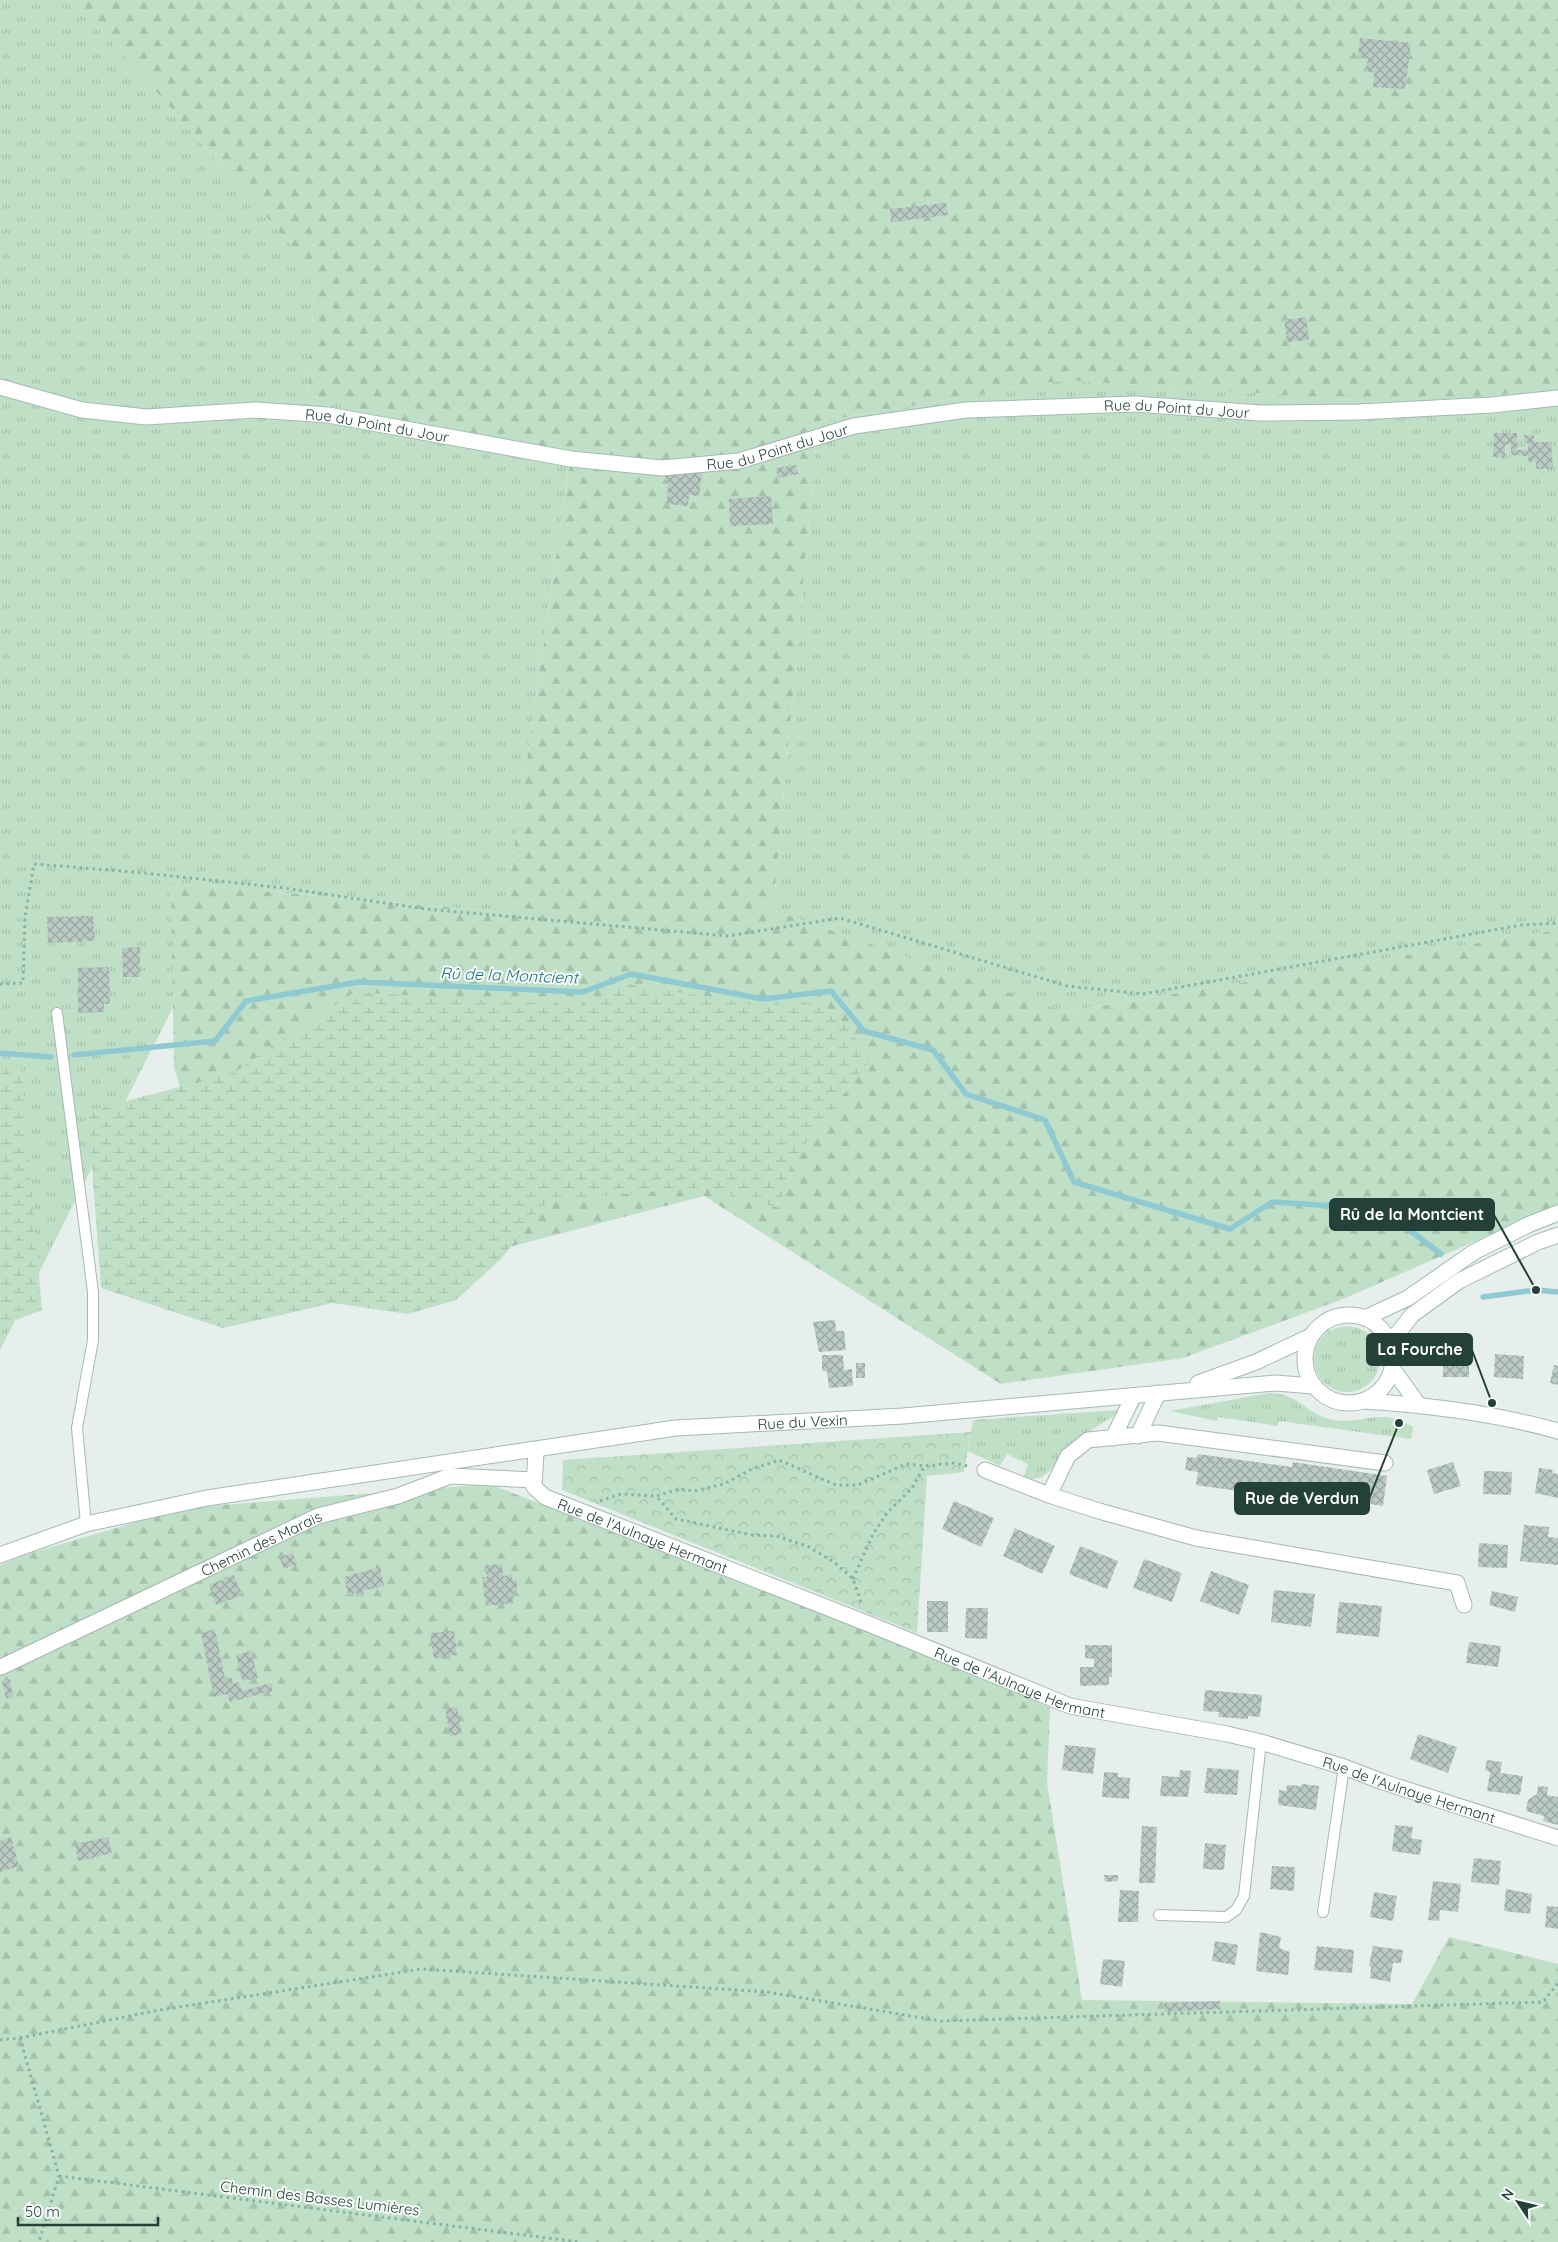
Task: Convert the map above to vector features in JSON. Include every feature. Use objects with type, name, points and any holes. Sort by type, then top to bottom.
[{"type":"street","name":"Rue du Point du Jour","points":[[0,387],[82,410],[146,417],[256,410],[328,415],[572,459],[662,468],[739,461],[854,426],[966,410],[1135,404],[1261,413],[1359,412],[1492,405],[1558,398]]},
{"type":"street","points":[[1365,1318],[1408,1298],[1474,1252],[1530,1224],[1558,1213]]},
{"type":"street","points":[[1390,1343],[1412,1315],[1460,1281],[1538,1242],[1558,1236]]},
{"type":"street","points":[[1363,1401],[1376,1394],[1386,1382],[1392,1368],[1393,1356],[1390,1343],[1384,1333],[1365,1318],[1353,1315],[1329,1320],[1311,1336],[1306,1348],[1305,1362],[1307,1375],[1314,1386],[1331,1400],[1341,1403],[1363,1401],[1418,1404],[1489,1415],[1558,1431]]},
{"type":"street","points":[[1178,1391],[1256,1362],[1311,1336]]},
{"type":"street","points":[[1392,1368],[1418,1404]]},
{"type":"street","points":[[1178,1391],[1275,1382],[1314,1386]]},
{"type":"street","name":"Rue du Vexin","points":[[0,1555],[86,1524],[207,1498],[536,1451],[676,1428],[903,1416],[1178,1391]]},
{"type":"street","points":[[1138,1436],[1158,1393]]},
{"type":"street","points":[[1113,1438],[1133,1396]]},
{"type":"street","points":[[1048,1495],[1068,1456],[1088,1440],[1158,1433],[1385,1463]]},
{"type":"street","points":[[534,1480],[536,1451]]},
{"type":"street","points":[[427,1484],[430,1465]]},
{"type":"street","points":[[985,1470],[1048,1495],[1196,1538],[1457,1582],[1464,1605]]},
{"type":"street","name":"Chemin des Marais","points":[[1,1667],[318,1516],[398,1496],[450,1476],[534,1480]]},
{"type":"street","name":"Rue de l'Aulnaye Hermant","points":[[534,1480],[534,1487],[545,1497],[924,1646],[1070,1706],[1261,1742],[1344,1767],[1383,1782],[1558,1838]]},
{"type":"lane","points":[[58,1013],[93,1292],[92,1340],[77,1428],[86,1524]]},
{"type":"lane","points":[[1160,1915],[1226,1917],[1236,1910],[1244,1896],[1261,1742]]},
{"type":"lane","points":[[1323,1912],[1344,1767]]},
{"type":"path","points":[[0,984],[23,983],[25,917],[34,864],[134,872],[284,888],[425,909],[728,936],[840,918],[1067,986],[1144,994],[1512,927],[1558,924]]},
{"type":"path","points":[[591,1503],[621,1494],[656,1496],[679,1488],[694,1491],[724,1484],[750,1470],[779,1460],[836,1484],[844,1485],[858,1485],[906,1464],[924,1466],[955,1464],[985,1470]]},
{"type":"path","points":[[656,1496],[676,1519],[752,1535],[776,1536],[807,1546],[834,1562],[853,1579],[873,1534],[887,1513],[912,1488],[924,1466]]},
{"type":"path","points":[[0,2040],[20,2038],[160,2010],[422,1969],[767,1992],[941,2021],[1543,2002],[1558,1983]]},
{"type":"path","points":[[20,2038],[59,2176],[39,2242]]},
{"type":"path","name":"Chemin des Basses Lumières","points":[[59,2176],[579,2242]]},
{"type":"green space","points":[[0,0],[71,0],[125,56],[315,272],[308,395],[569,466],[505,912],[171,883],[174,1005],[0,1350]]},
{"type":"green space","points":[[71,0],[1558,0],[1558,387],[1427,405],[1063,380],[818,422],[773,910],[1064,1012],[1558,930],[1558,1205],[1343,1299],[1183,1358],[1001,1384],[704,1196],[248,1315],[174,1067],[171,883],[505,912],[569,467],[308,395],[315,272],[125,56]]},
{"type":"green space","points":[[1063,380],[1427,405],[1558,387],[1558,930],[1063,1012],[773,910],[818,422]]},
{"type":"green space","points":[[631,984],[756,1005],[817,1003],[847,1025],[871,1059],[793,1160],[779,1208],[703,1187],[547,1201],[500,1260],[456,1300],[408,1314],[333,1303],[223,1328],[101,1288],[88,1111],[233,1073],[354,992],[581,1006]]},
{"type":"green space","points":[[0,1066],[21,1066],[42,1310],[0,1326]]},
{"type":"green space","points":[[1353,1326],[1371,1335],[1378,1346],[1380,1359],[1378,1372],[1371,1383],[1360,1390],[1341,1392],[1323,1383],[1316,1372],[1314,1353],[1323,1335],[1334,1328]]},
{"type":"green space","points":[[1269,1393],[1288,1396],[1313,1412],[1329,1419],[1351,1421],[1380,1417],[1401,1421],[1413,1427],[1411,1439],[1279,1421],[1278,1426],[1218,1417],[1217,1421],[1170,1411]]},
{"type":"green space","points":[[1118,1410],[1117,1414],[1069,1444],[1051,1470],[1042,1477],[1029,1480],[1023,1478],[1028,1464],[1007,1454],[1000,1466],[968,1451],[973,1420]]},
{"type":"green space","points":[[971,1432],[964,1472],[927,1476],[917,1633],[562,1490],[563,1460]]},
{"type":"green space","points":[[489,1484],[921,1649],[1050,1708],[1047,1783],[1082,2000],[1412,2004],[1449,1937],[1558,1964],[1558,2242],[0,2242],[0,1565],[24,1555],[184,1508]]},
{"type":"building","points":[[1360,38],[1411,43],[1405,89],[1373,87],[1374,73],[1366,71],[1368,59],[1358,58]]},
{"type":"building","points":[[946,203],[948,215],[891,222],[890,209]]},
{"type":"building","points":[[1306,317],[1309,340],[1287,342],[1284,320]]},
{"type":"building","points":[[1494,433],[1517,433],[1517,450],[1528,450],[1528,443],[1524,443],[1524,435],[1534,435],[1534,442],[1551,442],[1553,469],[1536,469],[1536,461],[1529,462],[1528,456],[1511,455],[1511,444],[1505,445],[1505,458],[1493,457]]},
{"type":"building","points":[[796,465],[798,474],[778,478],[776,468]]},
{"type":"building","points":[[666,472],[702,473],[699,496],[689,495],[688,506],[667,504],[668,481],[664,480]]},
{"type":"building","points":[[771,496],[773,524],[730,526],[729,499]]},
{"type":"building","points":[[93,916],[95,941],[48,943],[47,917]]},
{"type":"building","points":[[140,947],[140,977],[123,977],[122,948]]},
{"type":"building","points":[[109,967],[110,1004],[104,1004],[104,1012],[78,1013],[78,968]]},
{"type":"building","points":[[835,1320],[836,1331],[844,1331],[846,1350],[819,1352],[813,1322]]},
{"type":"building","points":[[1443,1353],[1469,1353],[1469,1377],[1443,1377]]},
{"type":"building","points":[[1495,1354],[1524,1356],[1523,1379],[1494,1377]]},
{"type":"building","points":[[822,1355],[843,1355],[844,1370],[852,1369],[853,1386],[829,1388],[827,1371],[822,1371]]},
{"type":"building","points":[[856,1363],[865,1363],[865,1378],[856,1378]]},
{"type":"building","points":[[1554,1365],[1558,1366],[1558,1385],[1550,1383]]},
{"type":"building","points":[[1198,1454],[1292,1467],[1293,1462],[1387,1476],[1383,1506],[1291,1492],[1287,1498],[1196,1485],[1198,1472],[1185,1470],[1187,1457],[1197,1458]]},
{"type":"building","points":[[1453,1462],[1461,1486],[1434,1494],[1427,1470]]},
{"type":"building","points":[[1539,1468],[1553,1470],[1552,1473],[1558,1474],[1558,1498],[1535,1493]]},
{"type":"building","points":[[1484,1471],[1512,1472],[1511,1495],[1483,1494]]},
{"type":"building","points":[[954,1501],[994,1518],[981,1547],[942,1529]]},
{"type":"building","points":[[1524,1525],[1549,1527],[1548,1537],[1558,1538],[1558,1565],[1520,1561]]},
{"type":"building","points":[[1015,1528],[1055,1546],[1042,1574],[1003,1556]]},
{"type":"building","points":[[1479,1543],[1508,1545],[1507,1568],[1478,1567]]},
{"type":"building","points":[[1080,1546],[1118,1561],[1107,1589],[1069,1574]]},
{"type":"building","points":[[293,1553],[297,1564],[284,1569],[279,1557]]},
{"type":"building","points":[[1144,1559],[1182,1573],[1172,1602],[1133,1588]]},
{"type":"building","points":[[502,1564],[503,1576],[512,1575],[512,1579],[517,1580],[517,1590],[513,1592],[513,1603],[486,1606],[482,1577],[487,1577],[485,1565]]},
{"type":"building","points":[[380,1567],[384,1586],[363,1591],[364,1596],[357,1597],[356,1593],[348,1595],[344,1577]]},
{"type":"building","points":[[1211,1571],[1249,1585],[1239,1615],[1200,1601]]},
{"type":"building","points":[[234,1575],[242,1595],[216,1605],[209,1585]]},
{"type":"building","points":[[1274,1590],[1315,1594],[1311,1627],[1271,1622]]},
{"type":"building","points":[[1492,1591],[1518,1597],[1515,1612],[1489,1605]]},
{"type":"building","points":[[927,1601],[948,1601],[948,1632],[927,1632]]},
{"type":"building","points":[[1339,1602],[1382,1606],[1379,1637],[1336,1633]]},
{"type":"building","points":[[966,1608],[988,1608],[987,1639],[965,1638]]},
{"type":"building","points":[[215,1629],[225,1679],[232,1678],[233,1684],[239,1682],[242,1691],[271,1683],[273,1691],[230,1702],[227,1694],[214,1697],[201,1633]]},
{"type":"building","points":[[454,1631],[457,1655],[434,1659],[430,1633]]},
{"type":"building","points":[[1469,1642],[1501,1646],[1498,1667],[1466,1663]]},
{"type":"building","points":[[1085,1645],[1112,1645],[1112,1677],[1109,1677],[1109,1685],[1080,1686],[1080,1667],[1094,1667],[1094,1659],[1085,1658]]},
{"type":"building","points":[[251,1651],[258,1678],[242,1681],[236,1655]]},
{"type":"building","points":[[10,1679],[13,1697],[6,1699],[2,1681]]},
{"type":"building","points":[[1205,1690],[1262,1695],[1260,1717],[1248,1716],[1248,1719],[1218,1717],[1219,1712],[1203,1711]]},
{"type":"building","points":[[457,1707],[462,1734],[450,1736],[445,1709]]},
{"type":"building","points":[[1418,1734],[1457,1747],[1448,1773],[1410,1759]]},
{"type":"building","points":[[1065,1745],[1096,1748],[1093,1774],[1062,1770]]},
{"type":"building","points":[[1487,1760],[1502,1762],[1500,1773],[1523,1776],[1520,1795],[1487,1791],[1490,1772],[1485,1770]]},
{"type":"building","points":[[1207,1768],[1239,1770],[1237,1795],[1204,1793]]},
{"type":"building","points":[[1180,1770],[1191,1771],[1188,1797],[1160,1796],[1162,1776],[1179,1777]]},
{"type":"building","points":[[1104,1772],[1118,1773],[1118,1777],[1130,1778],[1129,1799],[1102,1797]]},
{"type":"building","points":[[1302,1784],[1319,1786],[1316,1810],[1278,1805],[1279,1790],[1286,1791],[1287,1785],[1301,1786]]},
{"type":"building","points":[[1538,1786],[1548,1787],[1547,1795],[1558,1797],[1558,1825],[1543,1821],[1544,1816],[1526,1811],[1528,1800],[1537,1794]]},
{"type":"building","points":[[1395,1825],[1413,1827],[1411,1838],[1422,1840],[1420,1855],[1392,1851]]},
{"type":"building","points":[[1142,1826],[1157,1827],[1155,1883],[1139,1883]]},
{"type":"building","points":[[11,1837],[19,1866],[0,1872],[0,1841]]},
{"type":"building","points":[[108,1837],[112,1853],[78,1861],[75,1844]]},
{"type":"building","points":[[1205,1843],[1226,1845],[1224,1870],[1203,1869]]},
{"type":"building","points":[[1474,1858],[1501,1861],[1499,1885],[1471,1882]]},
{"type":"building","points":[[1272,1866],[1295,1867],[1294,1891],[1270,1889]]},
{"type":"building","points":[[1104,1875],[1118,1875],[1118,1881],[1105,1882]]},
{"type":"building","points":[[1433,1881],[1461,1884],[1458,1912],[1440,1910],[1439,1921],[1428,1920]]},
{"type":"building","points":[[1506,1889],[1532,1894],[1530,1914],[1504,1911]]},
{"type":"building","points":[[1120,1890],[1139,1891],[1138,1922],[1118,1922]]},
{"type":"building","points":[[1374,1892],[1397,1896],[1393,1921],[1370,1917]]},
{"type":"building","points":[[1547,1906],[1558,1907],[1558,1929],[1545,1927]]},
{"type":"building","points":[[1260,1932],[1281,1937],[1279,1948],[1290,1952],[1288,1975],[1256,1971]]},
{"type":"building","points":[[1215,1941],[1238,1945],[1235,1965],[1212,1961]]},
{"type":"building","points":[[1317,1946],[1354,1950],[1352,1973],[1314,1970]]},
{"type":"building","points":[[1373,1946],[1403,1950],[1401,1963],[1393,1963],[1390,1982],[1370,1978],[1371,1967],[1369,1966]]},
{"type":"building","points":[[1103,1959],[1125,1961],[1122,1987],[1100,1984]]},
{"type":"building","points":[[1220,2001],[1221,2009],[1165,2012],[1164,2003]]},
{"type":"waterway","name":"Rû de la Montcient","points":[[74,1055],[215,1041],[246,1001],[359,982],[583,992],[631,974],[763,999],[831,991],[864,1031],[933,1050],[966,1094],[1045,1120],[1074,1182],[1230,1229],[1272,1202],[1382,1209],[1441,1254]]},
{"type":"waterway","name":"Rû de la Montcient","points":[[0,1053],[51,1057]]},
{"type":"waterway","name":"Rû de la Montcient","points":[[1483,1297],[1536,1290],[1558,1292]]},
{"type":"place","name":"Rû de la Montcient","points":[[1536,1290]]},
{"type":"place","name":"La Fourche","points":[[1492,1403]]},
{"type":"place","name":"Rue de Verdun","points":[[1399,1423]]}]
